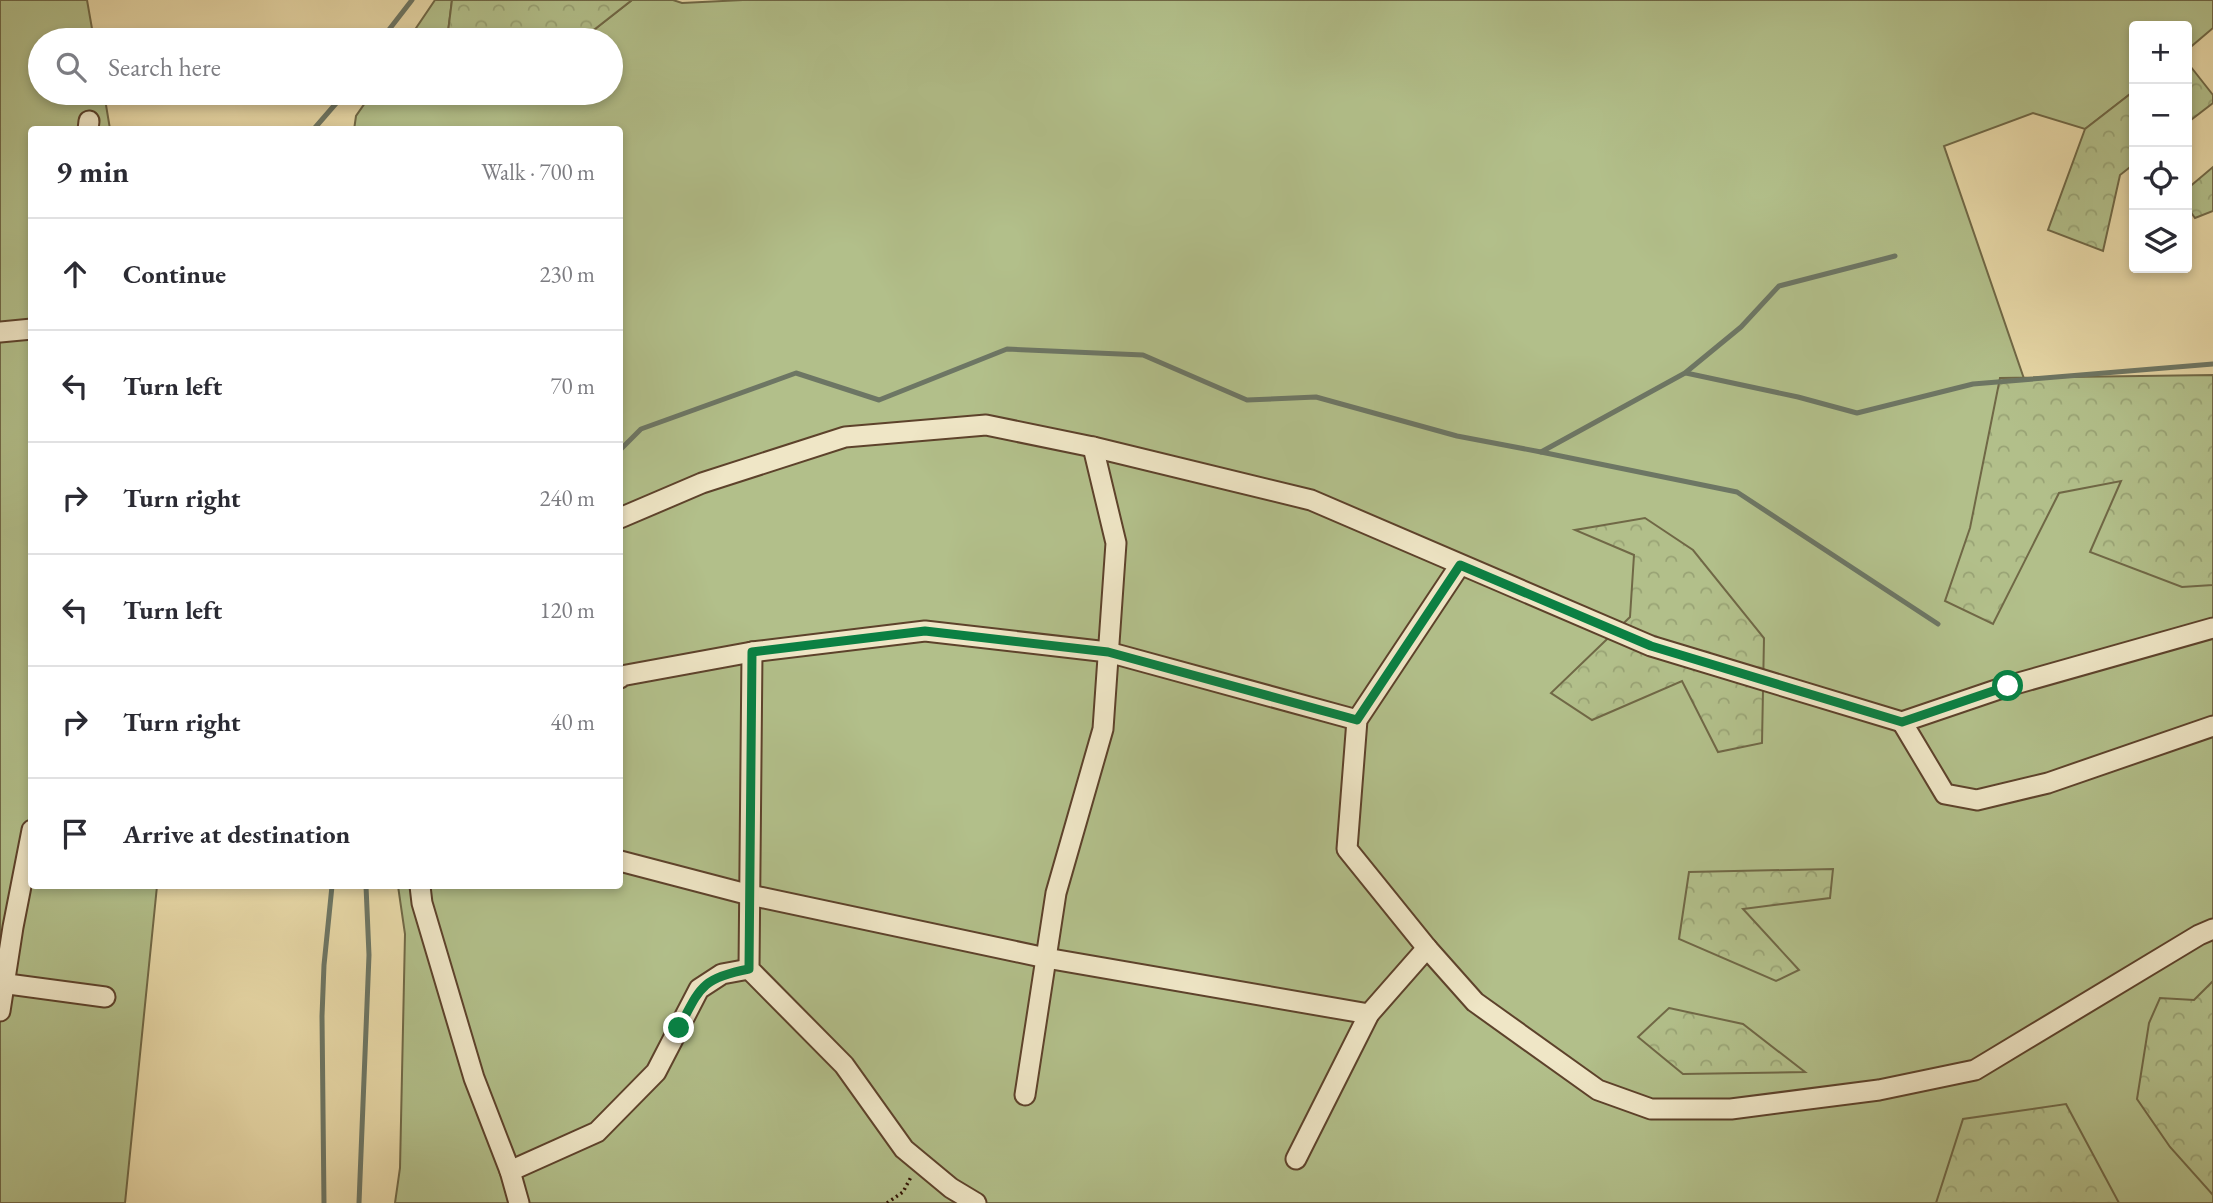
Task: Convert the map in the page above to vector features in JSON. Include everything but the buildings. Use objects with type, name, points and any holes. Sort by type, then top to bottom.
[{"type":"lane","points":[[0,332],[28,329]]},
{"type":"lane","points":[[623,517],[702,483],[845,437],[986,425],[1093,447],[1311,500],[1651,646],[1902,722],[2008,686],[2213,628]]},
{"type":"lane","points":[[1025,1095],[1056,892],[1103,729],[1115,543],[1093,447]]},
{"type":"lane","points":[[1460,565],[1357,720],[1347,849],[1427,948],[1475,1002],[1598,1090],[1651,1108],[1731,1109],[1879,1090],[1975,1070],[2213,929]]},
{"type":"lane","points":[[623,676],[752,652],[925,631],[1108,652],[1357,720]]},
{"type":"lane","points":[[752,652],[749,969],[844,1065],[904,1149],[920,1162],[948,1195],[976,1203]]},
{"type":"lane","points":[[1902,722],[1945,794],[1978,800],[2048,783],[2213,726]]},
{"type":"lane","points":[[0,1011],[2,983],[28,850]]},
{"type":"lane","points":[[623,862],[750,895],[1046,958],[1369,1014]]},
{"type":"lane","points":[[420,889],[422,903],[474,1078],[510,1171],[519,1203]]},
{"type":"lane","points":[[1296,1159],[1369,1014],[1427,948]]},
{"type":"lane","points":[[510,1171],[597,1132],[656,1072],[699,989],[722,974],[749,969]]},
{"type":"lane","points":[[2,983],[105,997]]},
{"type":"path","points":[[887,1203],[903,1192],[920,1162]]},
{"type":"green space","points":[[0,0],[87,0],[92,28],[28,28],[28,105],[106,105],[110,126],[28,126],[28,889],[157,889],[125,1203],[0,1203]]},
{"type":"green space","points":[[435,0],[452,0],[448,28],[416,28]]},
{"type":"green space","points":[[452,0],[632,0],[596,28],[448,28]]},
{"type":"green space","points":[[632,0],[673,0],[682,3],[743,0],[2213,0],[2213,28],[2192,46],[2192,21],[2129,21],[2129,95],[2085,129],[2033,113],[1944,146],[2032,402],[2213,398],[2213,1203],[395,1203],[400,1168],[405,934],[398,889],[623,889],[623,126],[355,126],[356,116],[364,105],[623,105],[623,28],[596,28]]},
{"type":"green space","points":[[2192,68],[2213,95],[2213,103],[2192,119]]},
{"type":"green space","points":[[2129,95],[2129,168],[2120,175],[2103,251],[2048,230],[2085,129]]},
{"type":"green space","points":[[2213,167],[2213,211],[2195,218],[2192,214],[2192,185]]},
{"type":"green space","points":[[2213,375],[2213,585],[2182,587],[2090,552],[2121,481],[2059,493],[1993,624],[1945,601],[1970,528],[2000,378]]},
{"type":"green space","points":[[1645,518],[1693,550],[1764,638],[1762,743],[1718,752],[1682,681],[1592,720],[1551,693],[1630,617],[1634,555],[1575,530]]},
{"type":"green space","points":[[1833,869],[1830,898],[1743,909],[1799,970],[1776,981],[1679,939],[1689,872]]},
{"type":"green space","points":[[2213,981],[2213,1195],[2170,1147],[2137,1099],[2149,1023],[2160,998],[2194,1000]]},
{"type":"green space","points":[[1669,1008],[1743,1024],[1805,1072],[1683,1074],[1638,1037]]},
{"type":"green space","points":[[2066,1104],[2119,1203],[1936,1203],[1963,1119]]},
{"type":"waterway","points":[[390,28],[412,0]]},
{"type":"waterway","points":[[316,126],[335,105]]},
{"type":"waterway","points":[[623,447],[641,429],[796,373],[879,400],[1007,349],[1143,355],[1247,400],[1316,397],[1457,436],[1541,452],[1685,373],[1741,327],[1779,286],[1895,256]]},
{"type":"waterway","points":[[1686,373],[1798,397],[1857,413],[1973,384],[2213,364]]},
{"type":"waterway","points":[[1541,452],[1737,492],[1938,624]]},
{"type":"waterway","points":[[324,1203],[322,1016],[332,889]]},
{"type":"waterway","points":[[359,1203],[369,955],[366,889]]},
{"type":"route","points":[[679,1028],[699,989],[722,974],[749,969],[752,652],[925,631],[1108,652],[1357,720],[1460,565],[1651,646],[1902,722],[2008,686]]}]
